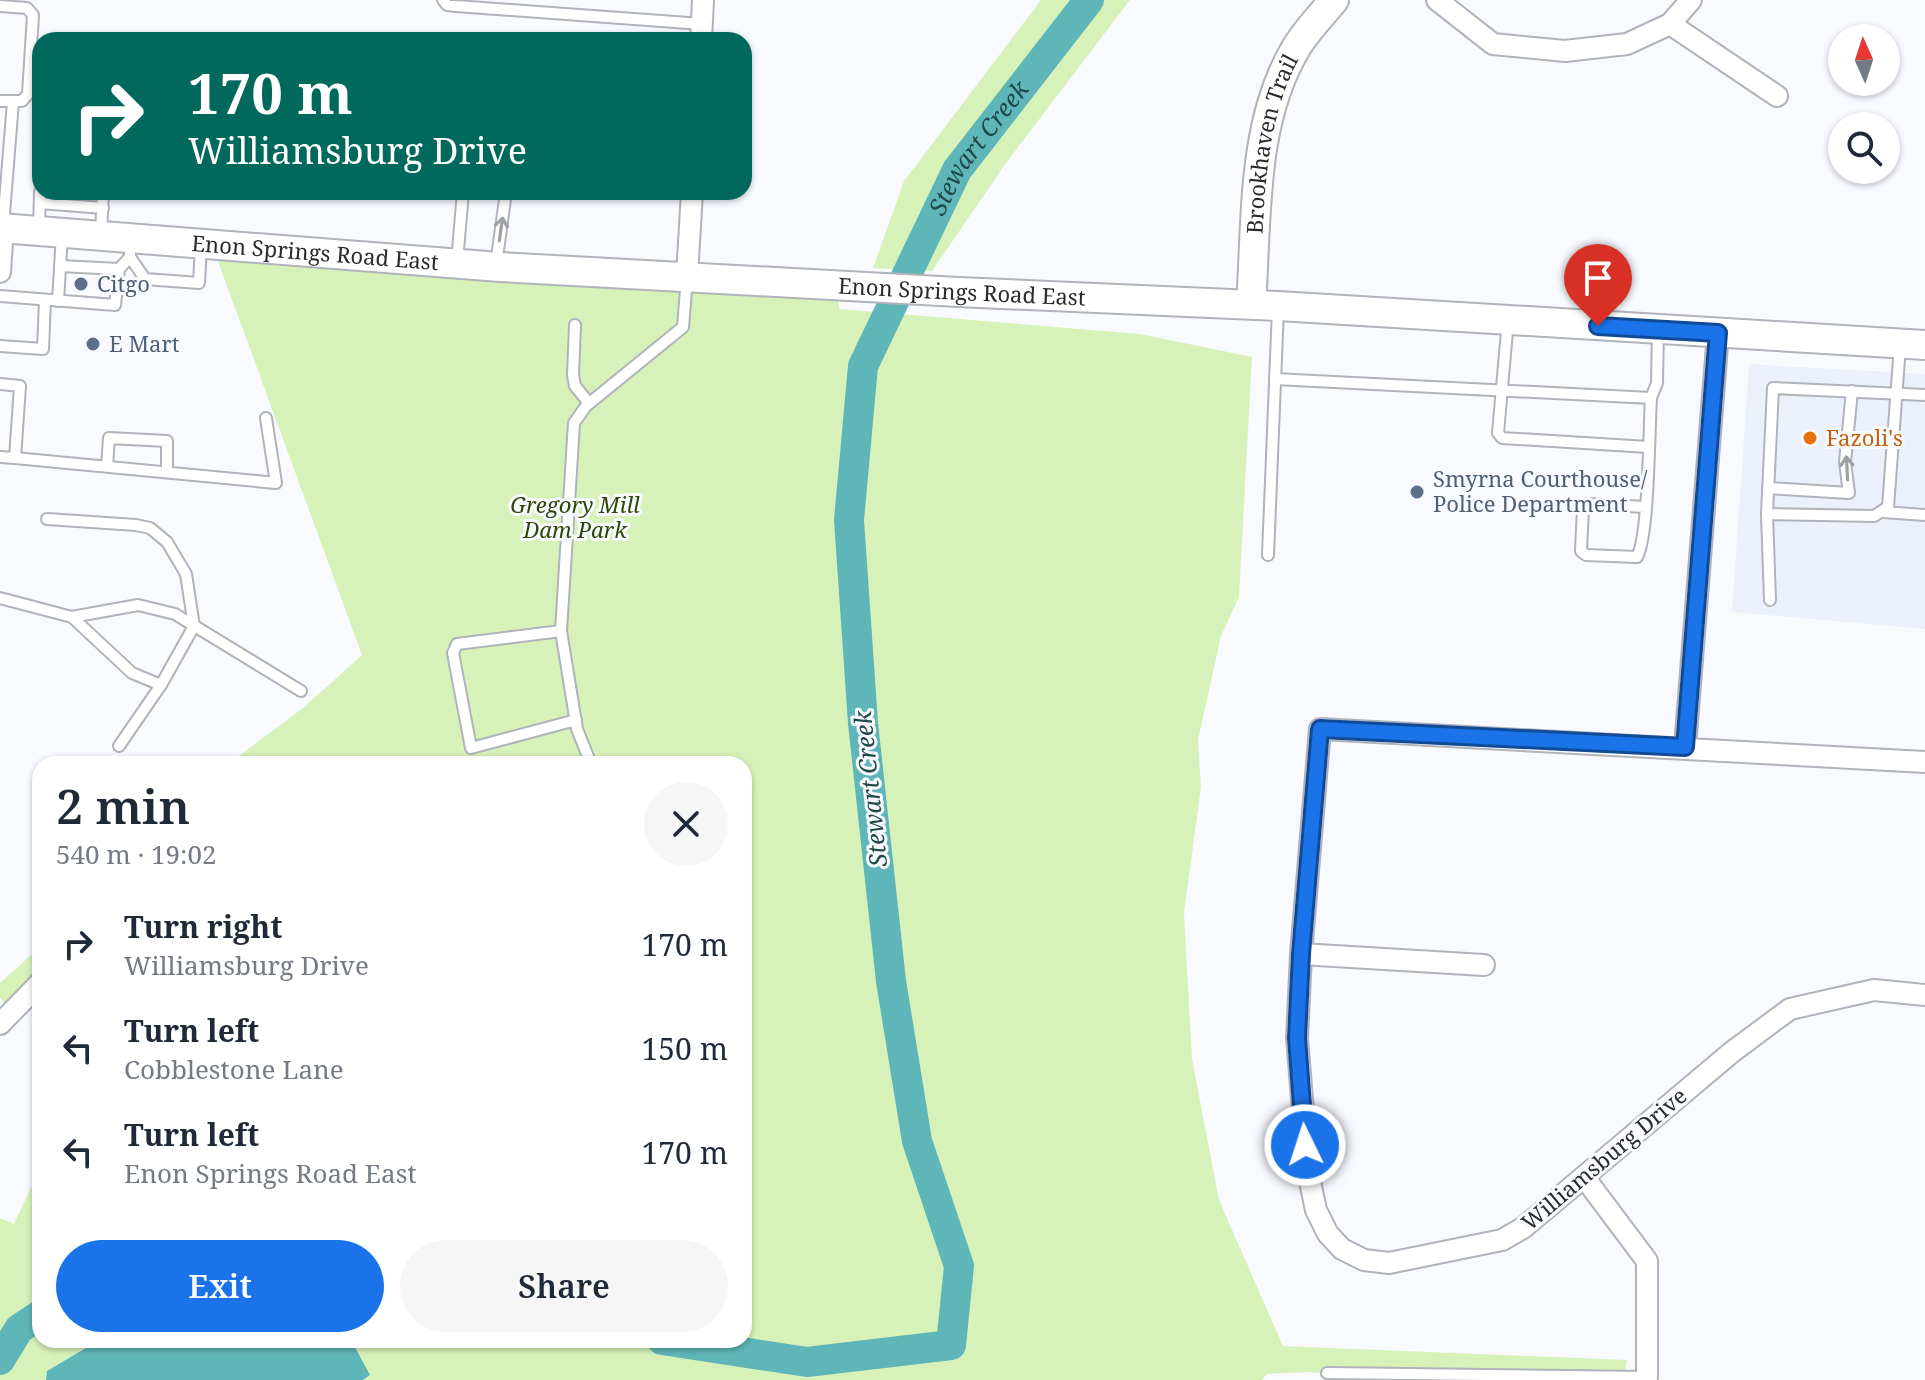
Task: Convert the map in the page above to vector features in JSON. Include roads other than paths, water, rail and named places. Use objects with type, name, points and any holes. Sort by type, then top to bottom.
[{"type":"street","points":[[701,32],[703,0]]},
{"type":"street","name":"Brookhaven Trail","points":[[1265,305],[1260,166],[1269,109],[1296,48],[1334,0]]},
{"type":"street","points":[[1437,0],[1493,44],[1565,51],[1627,44],[1670,24],[1691,0]]},
{"type":"street","points":[[1670,24],[1777,96]]},
{"type":"street","points":[[687,276],[692,200]]},
{"type":"street","name":"Enon Springs Road East","points":[[1,228],[45,215],[102,222],[130,248],[201,243],[496,267],[1265,305],[1913,344]]},
{"type":"street","points":[[0,272],[1,228]]},
{"type":"street","points":[[1685,747],[1718,333]]},
{"type":"street","name":"Williamsburg Drive","points":[[1925,762],[1320,729],[1297,1038],[1308,1172],[1316,1210],[1328,1234],[1342,1249],[1364,1260],[1389,1263],[1502,1240],[1523,1228],[1732,1052],[1790,1009],[1874,990],[1925,995]]},
{"type":"street","points":[[1301,954],[1484,965]]},
{"type":"street","points":[[0,1024],[32,991]]},
{"type":"street","points":[[1584,1177],[1647,1261],[1647,1377]]},
{"type":"lane","points":[[443,0],[447,5],[701,32]]},
{"type":"lane","points":[[0,6],[27,8],[33,15],[28,94],[22,101],[0,101]]},
{"type":"lane","points":[[1,228],[4,170],[13,102]]},
{"type":"lane","points":[[102,222],[103,200]]},
{"type":"lane","points":[[457,264],[462,200]]},
{"type":"lane","points":[[496,267],[505,200]]},
{"type":"lane","points":[[45,215],[60,266],[58,301]]},
{"type":"lane","points":[[130,248],[145,279],[199,283],[201,243]]},
{"type":"lane","points":[[0,296],[115,305],[119,269],[130,248]]},
{"type":"lane","points":[[60,266],[119,269]]},
{"type":"lane","points":[[588,756],[576,720],[561,631],[574,423],[589,403],[683,327],[687,276]]},
{"type":"lane","points":[[0,346],[43,349],[45,300]]},
{"type":"lane","points":[[1265,305],[1275,379],[1268,555]]},
{"type":"lane","points":[[1508,320],[1498,433],[1502,438],[1648,447]]},
{"type":"lane","points":[[575,325],[573,375],[575,386],[589,403]]},
{"type":"lane","points":[[1645,507],[1588,504],[1583,507],[1581,551],[1586,555],[1637,557],[1642,548],[1645,507],[1651,398],[1657,383],[1658,329]]},
{"type":"lane","points":[[1767,514],[1874,516],[1888,507],[1896,393],[1913,344]]},
{"type":"lane","points":[[1275,379],[1651,398]]},
{"type":"lane","points":[[0,384],[20,386],[15,458]]},
{"type":"lane","points":[[1770,600],[1767,514],[1773,388],[1925,395]]},
{"type":"lane","points":[[1768,488],[1849,493],[1845,462],[1852,391]]},
{"type":"lane","points":[[0,457],[276,483],[266,418]]},
{"type":"lane","points":[[107,466],[109,438],[167,441],[167,472]]},
{"type":"lane","points":[[1883,512],[1925,515]]},
{"type":"lane","points":[[47,519],[150,528],[167,542],[186,574],[194,626],[161,685],[119,746]]},
{"type":"lane","points":[[0,598],[72,617],[138,605],[175,614],[301,691]]},
{"type":"lane","points":[[72,617],[132,673],[161,685]]},
{"type":"lane","points":[[561,631],[457,644],[453,653],[471,748],[576,720]]},
{"type":"lane","points":[[1327,1373],[1647,1377]]},
{"type":"water","points":[[86,1348],[355,1348],[370,1375],[363,1380],[46,1380],[47,1371]]},
{"type":"waterway","name":"Stewart Creek","points":[[715,1348],[807,1362],[951,1345],[959,1266],[917,1141],[891,981],[863,723],[849,520],[863,366],[957,170],[1089,0]]},
{"type":"waterway","name":"Stewart Creek","points":[[0,1360],[19,1329],[32,1320]]},
{"type":"place","name":"Citgo","points":[[81,284]]},
{"type":"place","name":"E Mart","points":[[93,344]]},
{"type":"place","name":"Fazoli's","points":[[1810,438]]},
{"type":"place","name":"Smyrna Courthouse/ Police Department","points":[[1417,492]]},
{"type":"park label","name":"Gregory Mill Dam Park","points":[[575,518]]}]
